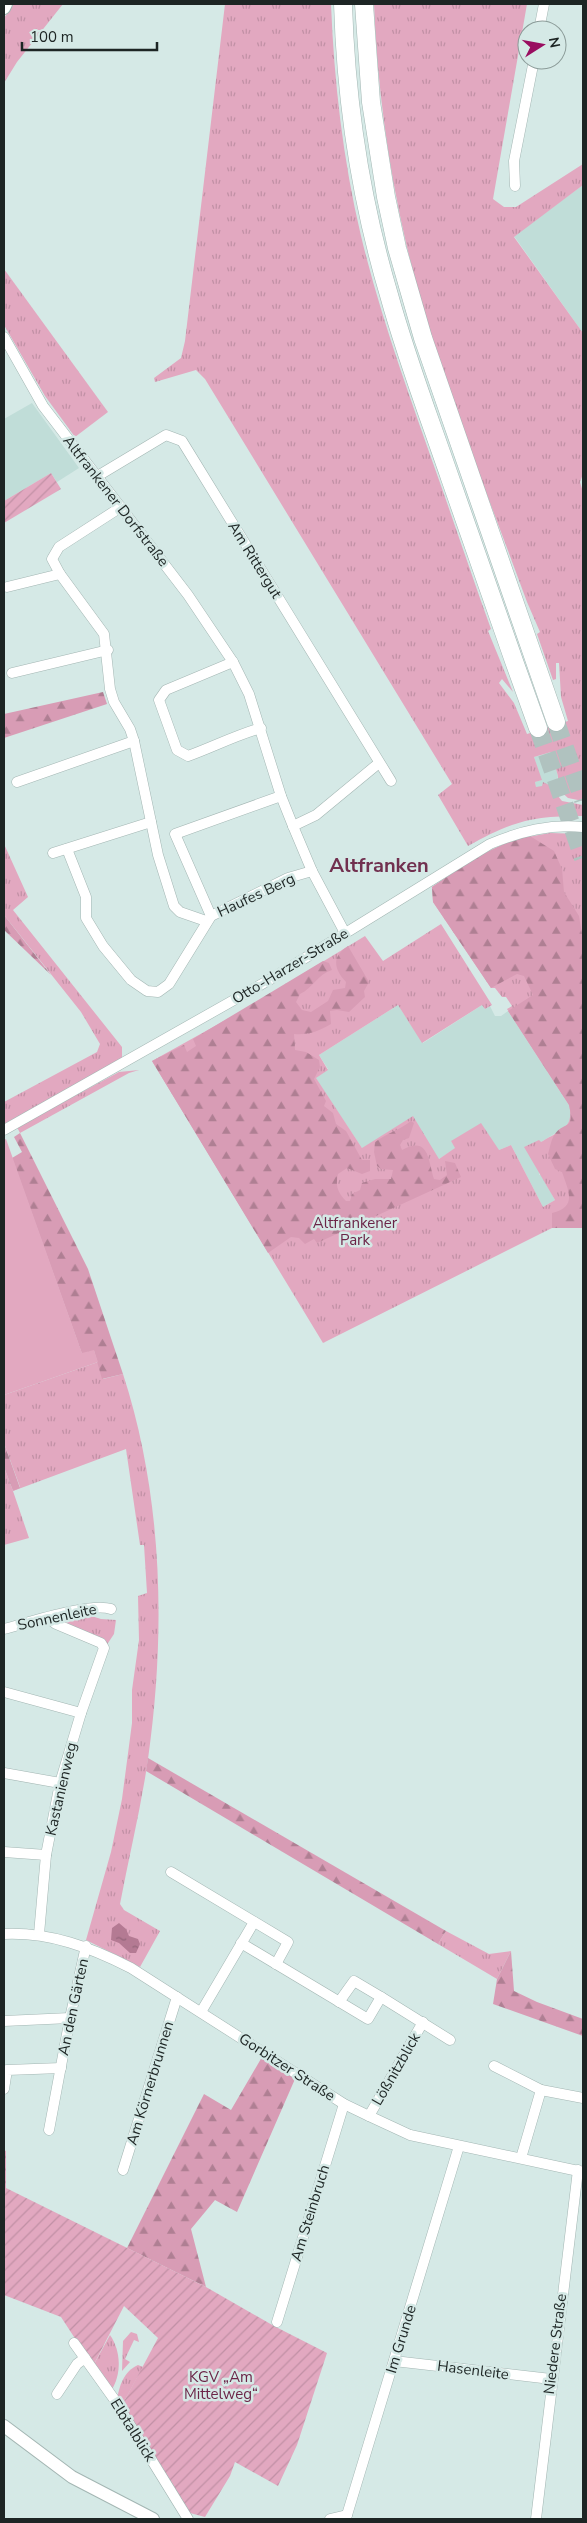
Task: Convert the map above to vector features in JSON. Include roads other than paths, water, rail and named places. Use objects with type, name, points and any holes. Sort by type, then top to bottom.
[{"type":"highway","points":[[343,4],[349,90],[357,152],[372,231],[388,294],[419,390],[538,728]]},
{"type":"highway","points":[[364,4],[368,73],[378,149],[386,197],[405,276],[437,380],[556,722]]},
{"type":"street","points":[[4,8],[6,4]]},
{"type":"street","points":[[541,20],[544,4]]},
{"type":"street","points":[[516,186],[514,161],[532,70]]},
{"type":"street","name":"Altfrankener Dorfstraße","points":[[4,337],[43,406],[188,595],[233,662],[261,728],[281,796],[293,826],[312,871],[345,933]]},
{"type":"street","name":"Am Rittergut","points":[[96,477],[166,435],[182,441],[391,781]]},
{"type":"street","name":"Haufes Berg","points":[[121,507],[59,547],[52,559],[60,574],[104,634],[108,650],[110,689],[114,702],[134,741],[165,883],[174,906],[180,912],[209,919],[288,878],[312,871]]},
{"type":"street","points":[[7,587],[60,574]]},
{"type":"street","points":[[12,673],[108,650]]},
{"type":"street","points":[[233,662],[166,690],[159,700],[177,750],[188,756],[223,744],[234,736],[261,728]]},
{"type":"street","points":[[17,782],[134,741]]},
{"type":"street","points":[[293,826],[316,815],[379,763]]},
{"type":"street","points":[[67,849],[86,897],[86,918],[103,946],[131,980],[147,991],[158,992],[169,984],[209,919],[175,834],[281,796]]},
{"type":"street","points":[[53,853],[151,822]]},
{"type":"street","name":"Otto-Harzer-Straße","points":[[4,1130],[271,979],[490,844],[528,831],[551,827],[583,827]]},
{"type":"street","name":"Sonnenleite","points":[[4,1629],[106,1607],[111,1609]]},
{"type":"street","name":"Kastanienweg","points":[[39,1934],[46,1855],[60,1783],[80,1713],[104,1648],[102,1643],[56,1624],[48,1618]]},
{"type":"street","points":[[4,1692],[80,1713]]},
{"type":"street","points":[[4,1774],[60,1783]]},
{"type":"street","points":[[4,1852],[46,1855]]},
{"type":"street","points":[[171,1872],[288,1942],[276,1964]]},
{"type":"street","points":[[201,2012],[254,1922]]},
{"type":"street","name":"Gorbitzer Straße","points":[[4,1934],[39,1934],[86,1946],[131,1968],[344,2104],[410,2134],[580,2171]]},
{"type":"street","points":[[241,1943],[368,2019],[382,1997]]},
{"type":"street","name":"An den Gärten","points":[[49,2130],[86,1946]]},
{"type":"street","name":"Lößnitzblick","points":[[340,2002],[354,1981],[450,2040]]},
{"type":"street","name":"Am Körnerbrunnen","points":[[123,2170],[177,1997]]},
{"type":"street","points":[[4,2021],[70,2018]]},
{"type":"street","name":"Lößnitzblick","points":[[368,2116],[423,2022]]},
{"type":"street","points":[[494,2066],[542,2090],[583,2098]]},
{"type":"street","name":"An den Gärten","points":[[4,2089],[8,2070],[61,2068]]},
{"type":"street","points":[[521,2158],[542,2090]]},
{"type":"street","name":"Am Steinbruch","points":[[276,2322],[344,2104]]},
{"type":"street","name":"Im Grunde","points":[[347,2516],[459,2146]]},
{"type":"street","name":"Niedere Straße","points":[[536,2519],[551,2379],[580,2171]]},
{"type":"street","name":"Elbtalblick","points":[[74,2343],[114,2398],[188,2519]]},
{"type":"street","points":[[57,2394],[77,2364],[85,2358]]},
{"type":"street","name":"Hasenleite","points":[[394,2361],[551,2379]]},
{"type":"street","points":[[4,2426],[72,2477],[153,2519]]},
{"type":"street","points":[[330,2519],[347,2516],[357,2519]]},
{"type":"water","points":[[119,1923],[126,1929],[129,1936],[138,1939],[140,1944],[136,1953],[130,1953],[119,1943],[111,1940],[112,1928]]},
{"type":"tunnel","points":[[556,722],[583,800]]},
{"type":"tunnel","points":[[538,728],[583,858]]},
{"type":"district","name":"Altfranken","points":[[379,865]]},
{"type":"park label","name":"Altfrankener Park","points":[[355,1232]]},
{"type":"park label","name":"KGV „Am Mittelweg“","points":[[221,2386]]}]
